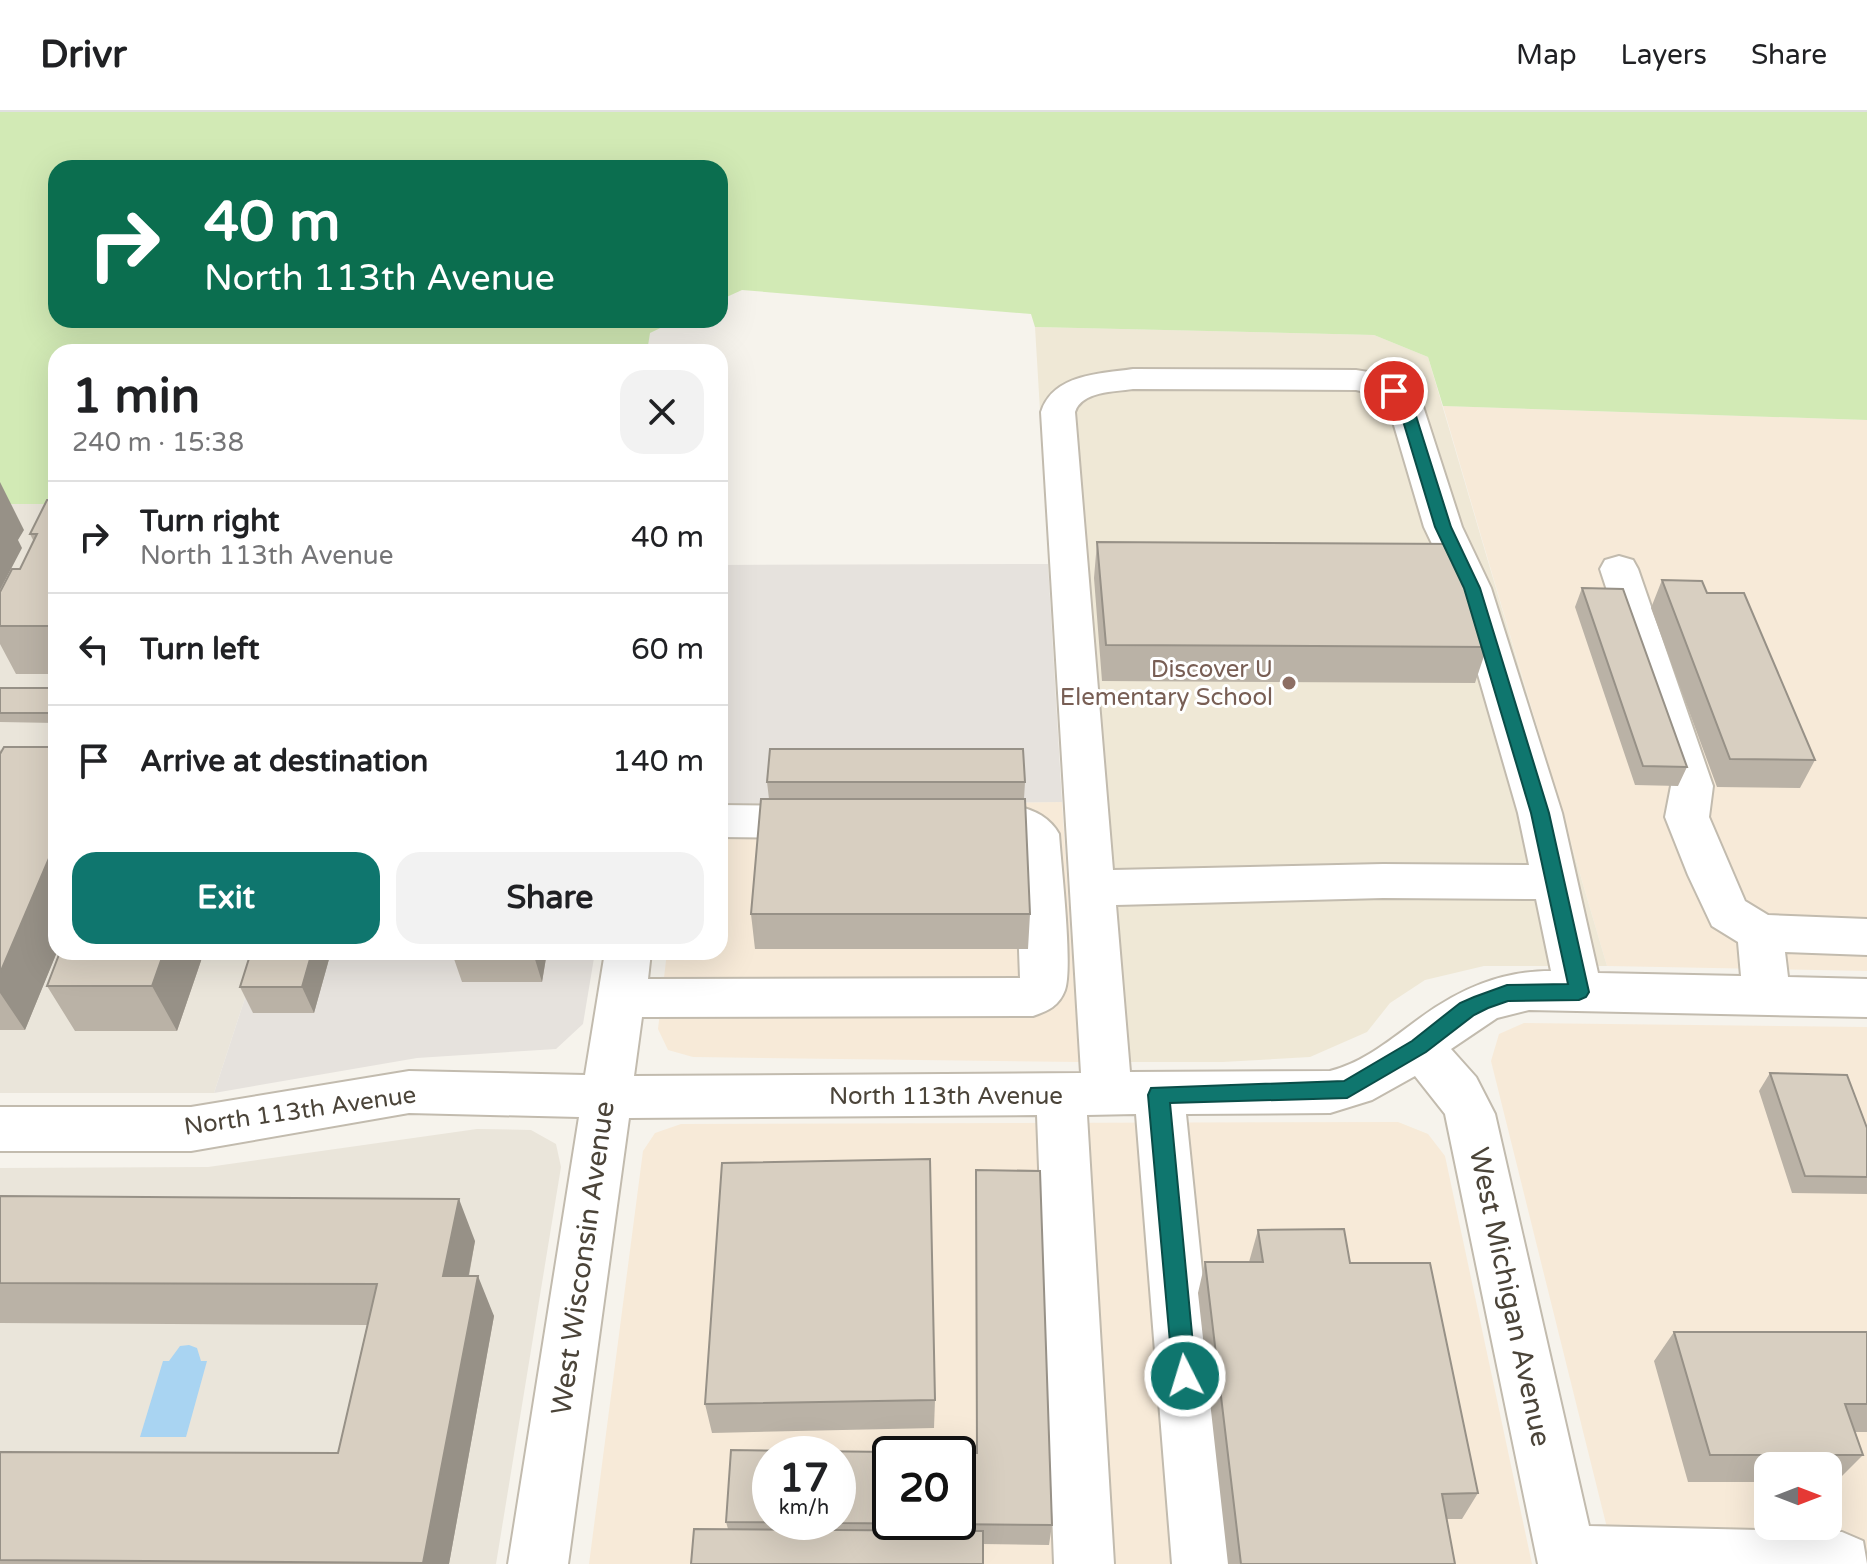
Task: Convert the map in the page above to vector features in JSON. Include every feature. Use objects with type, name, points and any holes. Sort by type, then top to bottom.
[{"type":"street","points":[[1202,1564],[1109,1095],[1059,405],[1065,397],[1092,386],[1133,379],[1171,379],[1371,381],[1394,391],[1404,400],[1443,527],[1472,588],[1540,813],[1579,992]]},
{"type":"street","points":[[1619,569],[1692,786],[1687,817],[1728,913],[1760,933],[1867,937]]},
{"type":"street","points":[[728,821],[863,822]]},
{"type":"street","points":[[625,975],[1033,997],[1042,988],[1044,977],[1037,834],[1030,827],[1018,823],[926,822]]},
{"type":"street","points":[[1092,888],[1383,881],[1555,882]]},
{"type":"street","points":[[1760,933],[1767,996]]},
{"type":"street","name":"West Wisconsin Avenue","points":[[538,1564],[625,975]]},
{"type":"street","name":"North 113th Avenue","points":[[0,1129],[191,1129],[409,1092],[607,1097],[1109,1095],[1347,1089],[1419,1047],[1467,1009],[1507,993],[1867,998]]},
{"type":"street","name":"West Michigan Avenue","points":[[1419,1047],[1459,1092],[1470,1114],[1567,1560]]},
{"type":"street","points":[[1084,1564],[1109,1095]]},
{"type":"street","points":[[1567,1560],[1842,1562]]},
{"type":"shaded area","name":"Discover U Elementary School","points":[[1035,327],[1374,335],[1428,357],[1607,966],[1484,966],[1425,980],[1390,1003],[1367,1032],[1310,1057],[1223,1062],[1079,1062]]},
{"type":"shaded area","points":[[1443,406],[1867,420],[1867,971],[1607,966]]},
{"type":"shaded area","points":[[0,504],[48,504],[48,960],[257,960],[214,1093],[0,1093]]},
{"type":"shaded area","points":[[1048,564],[1062,802],[728,805],[728,565]]},
{"type":"shaded area","points":[[1062,802],[1079,1062],[693,1057],[668,1050],[658,1029],[666,960],[728,960],[728,805]]},
{"type":"shaded area","points":[[257,960],[594,960],[583,1024],[556,1049],[417,1058],[214,1093]]},
{"type":"shaded area","points":[[1524,1023],[1867,1027],[1867,1564],[1616,1564],[1491,1061],[1499,1034]]},
{"type":"shaded area","points":[[1398,1122],[1428,1134],[1445,1156],[1532,1564],[589,1564],[643,1151],[655,1133],[681,1124]]},
{"type":"shaded area","points":[[477,1129],[531,1130],[556,1144],[561,1167],[496,1564],[0,1564],[0,1168],[208,1167]]},
{"type":"green space","points":[[0,112],[1867,112],[1867,420],[1443,406],[1428,357],[1374,335],[1035,327],[1031,314],[742,290],[728,296],[728,160],[48,160],[48,328],[660,328],[650,333],[648,344],[48,344],[48,504],[0,504]]},
{"type":"water","points":[[180,1346],[197,1348],[201,1361],[207,1361],[186,1437],[140,1437],[163,1361],[169,1361]]},
{"type":"building","points":[[47,500],[48,626],[0,626],[0,592],[12,569],[20,569],[37,534],[30,534]]},
{"type":"building","points":[[1097,542],[1457,544],[1487,647],[1106,645]]},
{"type":"building","points":[[1662,580],[1702,581],[1707,593],[1744,593],[1815,760],[1730,759]]},
{"type":"building","points":[[1582,588],[1623,589],[1687,767],[1643,766]]},
{"type":"building","points":[[0,688],[48,688],[48,713],[0,713]]},
{"type":"building","points":[[4,747],[48,747],[48,861],[0,973],[0,754]]},
{"type":"building","points":[[770,749],[1023,749],[1025,782],[767,782]]},
{"type":"building","points":[[761,799],[1025,799],[1030,914],[751,914]]},
{"type":"building","points":[[57,960],[161,960],[152,986],[47,986]]},
{"type":"building","points":[[248,960],[310,960],[302,987],[240,987]]},
{"type":"building","points":[[1770,1073],[1847,1075],[1867,1128],[1867,1177],[1805,1176]]},
{"type":"building","points":[[930,1159],[935,1400],[705,1404],[722,1163]]},
{"type":"building","points":[[976,1170],[1040,1171],[1052,1525],[976,1524]]},
{"type":"building","points":[[0,1196],[459,1199],[443,1276],[478,1276],[423,1563],[0,1560],[0,1452],[338,1453],[377,1284],[0,1283]]},
{"type":"building","points":[[1344,1229],[1350,1263],[1430,1263],[1478,1493],[1442,1494],[1455,1564],[1241,1564],[1205,1262],[1263,1262],[1258,1230]]},
{"type":"building","points":[[1674,1332],[1867,1332],[1867,1404],[1845,1404],[1863,1455],[1842,1455],[1842,1452],[1754,1452],[1754,1455],[1710,1455]]},
{"type":"building","points":[[731,1450],[752,1450],[752,1522],[726,1522]]},
{"type":"building","points":[[856,1452],[872,1452],[872,1523],[856,1523]]},
{"type":"building","points":[[694,1529],[752,1529],[752,1540],[856,1540],[856,1530],[872,1530],[872,1540],[976,1540],[976,1531],[983,1531],[983,1564],[691,1564]]},
{"type":"place","name":"Discover U Elementary School","points":[[1289,683]]},
{"type":"route","points":[[1185,1376],[1159,1095],[1330,1092],[1347,1089],[1419,1047],[1467,1009],[1481,1002],[1507,993],[1579,992],[1540,813],[1472,588],[1443,527],[1404,400],[1394,391]]}]
